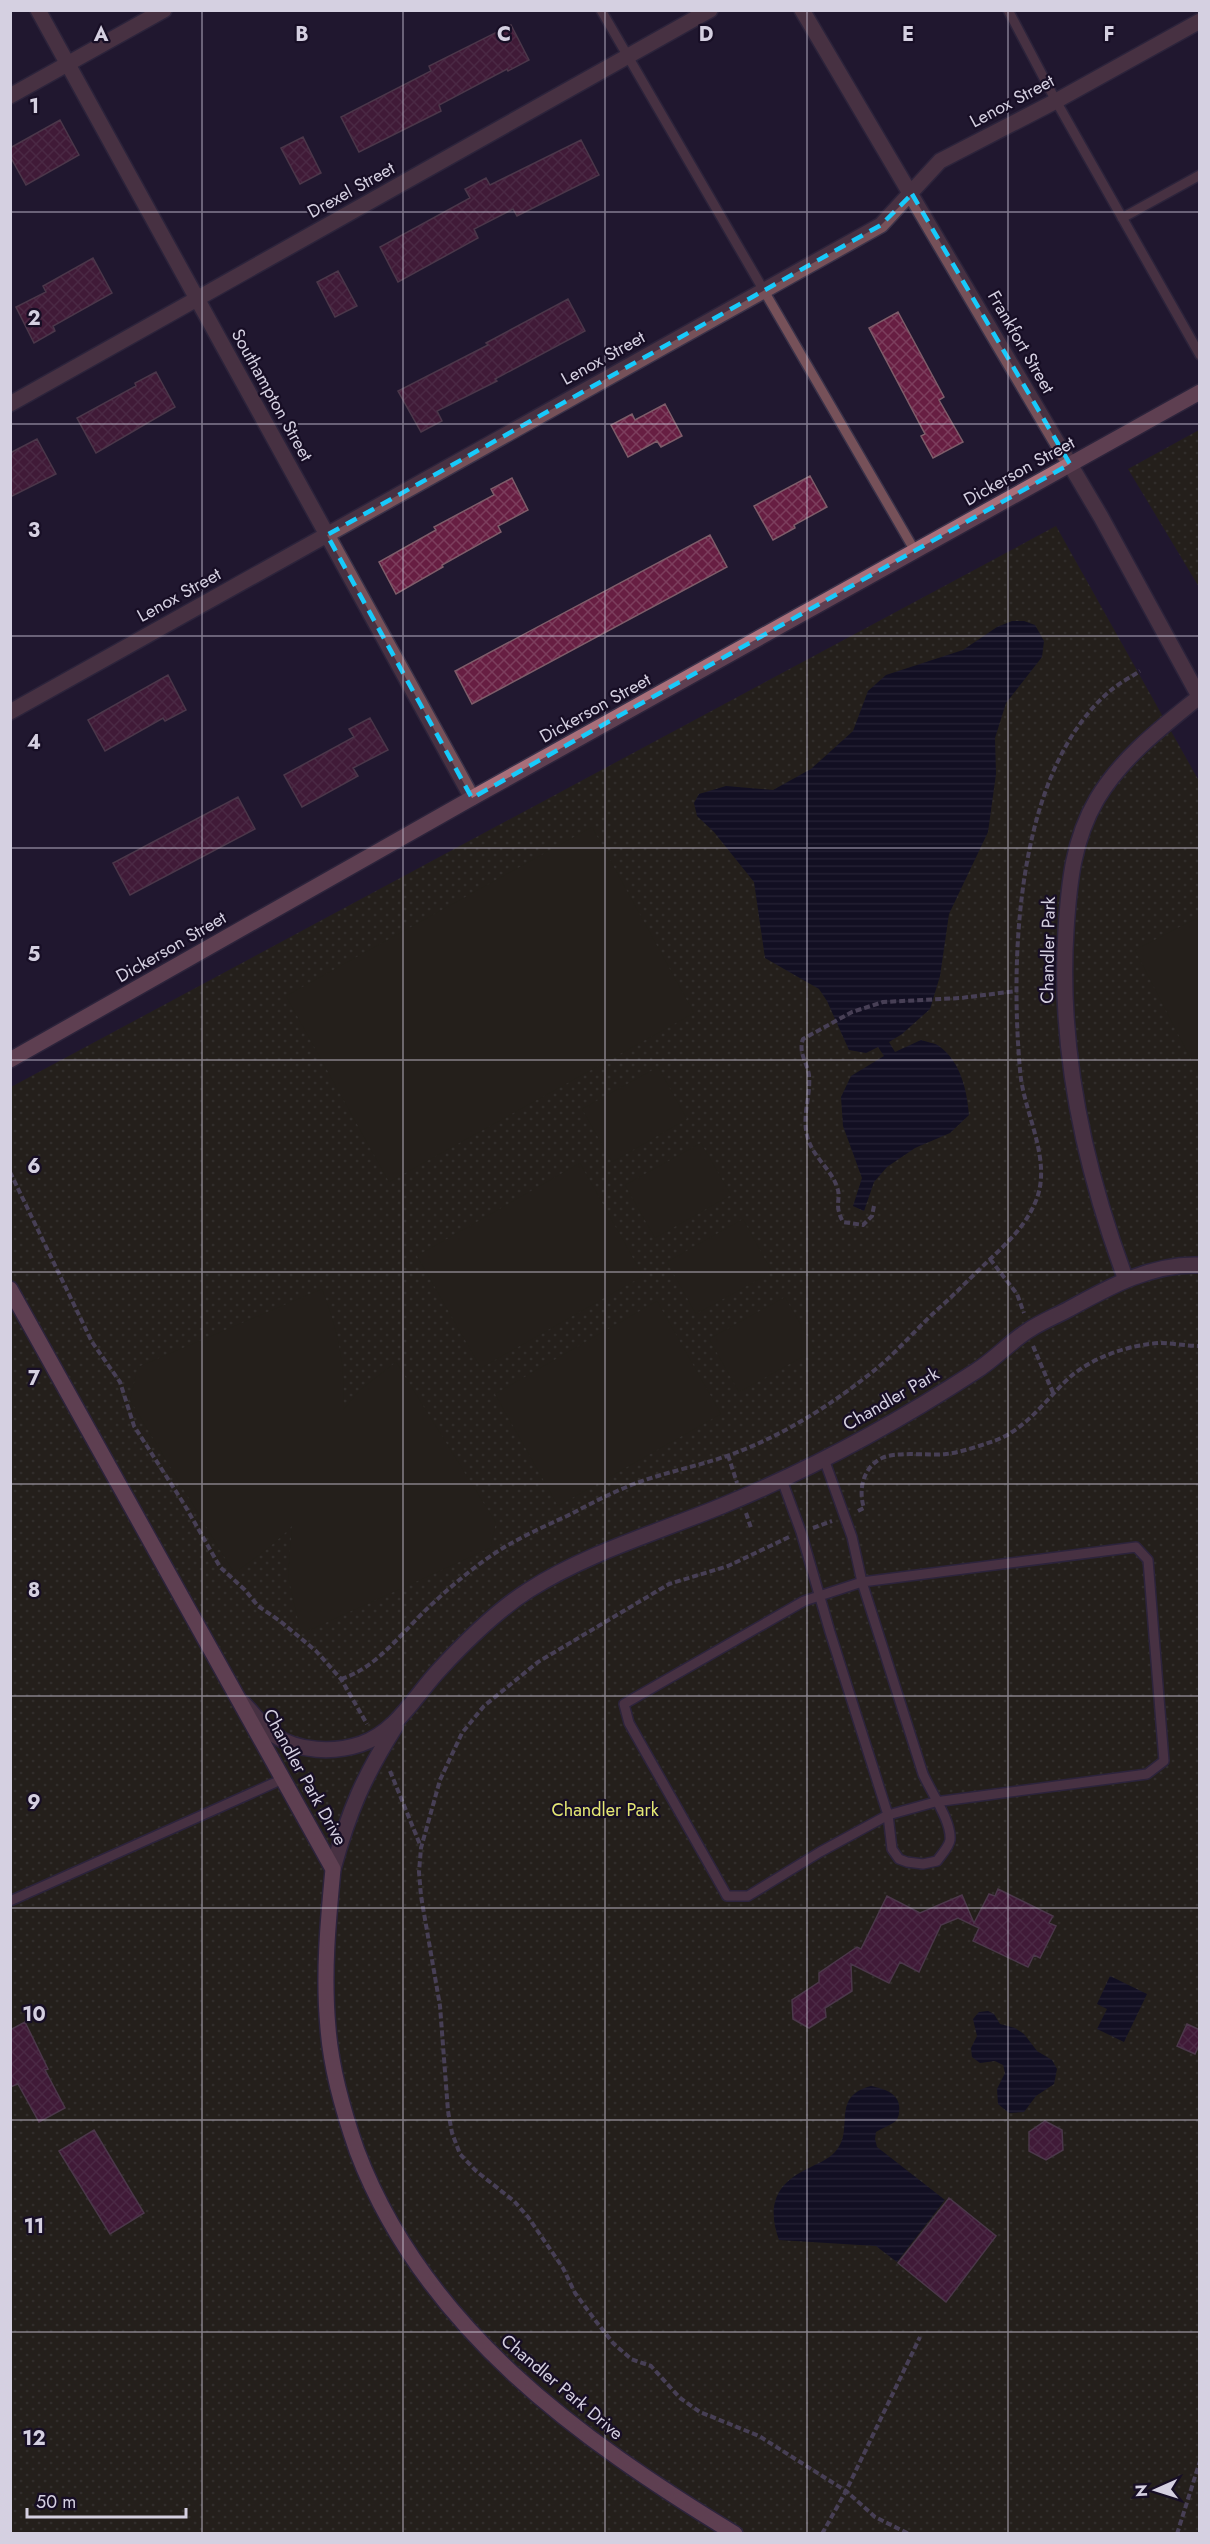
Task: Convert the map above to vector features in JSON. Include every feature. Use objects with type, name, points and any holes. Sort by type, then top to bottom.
[{"type":"street","name":"Southampton Street","points":[[38,10],[472,798]]},
{"type":"street","points":[[10,96],[164,10]]},
{"type":"street","name":"Drexel Street","points":[[10,404],[710,10]]},
{"type":"street","name":"Frankfort Street","points":[[802,10],[1070,464],[1199,697]]},
{"type":"street","name":"Lenox Street","points":[[10,712],[881,225],[940,161],[1200,21]]},
{"type":"street","name":"Dickerson Street","points":[[10,1060],[472,798],[1200,392]]},
{"type":"street","name":"Chandler Park","points":[[1126,1280],[1094,1185],[1073,1087],[1065,987],[1069,882],[1074,853],[1084,825],[1114,774],[1152,737],[1199,697]]},
{"type":"street","name":"Chandler Park","points":[[333,1869],[345,1823],[383,1733],[403,1714],[462,1646],[498,1613],[529,1590],[591,1558],[726,1504],[824,1459],[890,1424],[952,1387],[995,1359],[1028,1330],[1126,1280],[1168,1266],[1200,1265]]},
{"type":"street","name":"Chandler Park Drive","points":[[10,1289],[333,1869],[326,1942],[325,1986],[328,2030],[335,2074],[349,2127],[366,2172],[397,2234],[440,2298],[488,2352],[521,2383],[617,2459],[735,2534]]},
{"type":"street","name":"Chandler Park","points":[[239,1699],[274,1736],[295,1745],[318,1750],[377,1744]]},
{"type":"lane","points":[[601,10],[915,551]]},
{"type":"lane","points":[[1008,10],[1056,100],[1200,355]]},
{"type":"lane","points":[[1122,218],[1200,175]]},
{"type":"lane","points":[[782,1480],[801,1532],[888,1815],[892,1849],[899,1859],[923,1864],[937,1861],[950,1842],[948,1820],[935,1802],[923,1774],[862,1581],[852,1537],[824,1459]]},
{"type":"lane","points":[[1136,1547],[1148,1560],[1164,1761],[1148,1774],[935,1802],[888,1815],[828,1847],[748,1896],[727,1896],[629,1723],[624,1704],[819,1594],[862,1581],[1136,1547]]},
{"type":"lane","points":[[10,1901],[283,1779]]},
{"type":"path","points":[[341,1679],[352,1676],[375,1659],[429,1606],[499,1550],[602,1498],[644,1481],[733,1454],[781,1432],[830,1403],[878,1367],[1023,1225],[1036,1202],[1042,1181],[1039,1156],[1020,1073],[1016,991],[1018,934],[1024,878],[1039,810],[1072,736],[1111,689],[1140,671]]},
{"type":"path","points":[[874,1206],[872,1216],[863,1224],[843,1222],[837,1210],[837,1188],[813,1153],[804,1122],[809,1074],[801,1045],[802,1040],[852,1012],[883,1002],[1016,991]]},
{"type":"path","points":[[10,1172],[92,1342],[120,1382],[134,1426],[184,1504],[220,1567],[245,1590],[258,1606],[280,1621],[316,1652],[341,1679],[397,1783],[421,1848]]},
{"type":"path","points":[[909,2534],[875,2517],[846,2491],[759,2436],[700,2412],[680,2398],[651,2366],[631,2359],[613,2343],[575,2293],[548,2245],[528,2217],[514,2201],[476,2172],[460,2154],[452,2133],[448,2111],[440,2006],[421,1896],[419,1872],[421,1848],[440,1780],[462,1733],[484,1706],[538,1662],[669,1584],[728,1566],[801,1532],[864,1508],[860,1497],[866,1472],[883,1458],[947,1454],[998,1439],[1032,1417],[1071,1376],[1096,1361],[1126,1349],[1159,1343],[1200,1347]]},
{"type":"path","points":[[822,2534],[846,2491],[920,2337]]},
{"type":"path","points":[[1177,2534],[1200,2462]]},
{"type":"highlighted area","points":[[912,194],[1070,464],[472,798],[327,535],[881,225]]},
{"type":"green space","points":[[1199,430],[1199,587],[1128,469]]},
{"type":"green space","name":"Chandler Park","points":[[1056,526],[1199,781],[1199,2533],[11,2534],[11,1087]]},
{"type":"green space","points":[[592,827],[694,1013],[389,1182],[286,996]]},
{"type":"green space","points":[[1199,917],[1199,1075],[1135,950]]},
{"type":"green space","points":[[658,1067],[687,1119],[612,1162],[582,1109]]},
{"type":"green space","points":[[701,1143],[731,1195],[655,1238],[625,1185]]},
{"type":"green space","points":[[580,1163],[643,1276],[481,1368],[417,1256]]},
{"type":"green space","points":[[743,1219],[772,1272],[696,1314],[667,1262]]},
{"type":"green space","points":[[322,1289],[340,1348],[343,1410],[360,1390],[396,1362],[496,1523],[490,1548],[301,1634],[288,1576],[292,1526],[279,1539],[234,1573],[130,1400],[138,1367]]},
{"type":"green space","points":[[785,1297],[815,1350],[739,1392],[709,1339]]},
{"type":"green space","points":[[657,1301],[721,1414],[558,1506],[495,1394]]},
{"type":"shaded area","points":[[1012,621],[1024,621],[1035,625],[1044,641],[1042,657],[1006,703],[995,738],[996,774],[988,832],[949,914],[940,976],[930,1009],[902,1034],[889,1042],[895,1052],[921,1040],[937,1045],[947,1053],[962,1078],[969,1115],[950,1133],[915,1148],[887,1167],[874,1182],[864,1211],[853,1206],[862,1178],[843,1126],[841,1097],[851,1076],[884,1056],[878,1047],[866,1053],[849,1050],[827,1001],[819,989],[765,958],[754,882],[714,832],[697,816],[694,803],[699,794],[726,786],[773,790],[811,769],[853,731],[868,691],[886,675],[963,650],[997,627]]},
{"type":"shaded area","points":[[1110,1976],[1147,1994],[1124,2042],[1097,2029],[1107,2009],[1097,2004]]},
{"type":"shaded area","points":[[988,2011],[994,2014],[1000,2024],[1015,2028],[1024,2034],[1037,2051],[1052,2060],[1057,2069],[1054,2084],[1036,2096],[1024,2112],[1009,2113],[998,2104],[997,2089],[1005,2073],[1003,2065],[995,2061],[980,2063],[972,2057],[971,2048],[977,2036],[973,2019],[979,2012]]},
{"type":"shaded area","points":[[871,2086],[891,2093],[899,2106],[896,2121],[876,2132],[877,2147],[945,2200],[897,2262],[876,2246],[779,2240],[775,2228],[774,2207],[781,2189],[796,2175],[825,2160],[835,2152],[844,2134],[845,2115],[851,2098],[858,2091]]},
{"type":"building","points":[[511,25],[529,60],[439,105],[441,111],[359,152],[341,117],[431,71],[429,66]]},
{"type":"building","points":[[60,120],[79,155],[26,185],[10,156],[10,148]]},
{"type":"building","points":[[303,137],[321,173],[300,184],[281,148]]},
{"type":"building","points":[[581,140],[599,175],[517,216],[513,209],[474,229],[478,238],[398,282],[380,247],[470,198],[465,189],[486,178],[490,185]]},
{"type":"building","points":[[93,258],[112,293],[53,326],[55,331],[34,343],[16,307],[46,292],[43,286]]},
{"type":"building","points":[[338,271],[357,306],[335,317],[317,282]]},
{"type":"building","points":[[568,299],[585,331],[495,379],[497,381],[437,411],[442,421],[421,432],[398,391],[488,345],[486,343]]},
{"type":"building","points":[[898,312],[944,397],[939,400],[963,442],[933,458],[921,436],[925,434],[869,328]]},
{"type":"building","points":[[156,372],[175,407],[96,453],[77,418],[136,386],[135,383]]},
{"type":"building","points":[[665,404],[682,436],[661,447],[657,441],[628,457],[611,425],[632,414],[635,420]]},
{"type":"building","points":[[37,439],[56,474],[10,497],[10,453]]},
{"type":"building","points":[[810,476],[827,507],[794,525],[795,528],[773,540],[754,506]]},
{"type":"building","points":[[512,478],[528,510],[498,526],[501,532],[396,594],[379,562],[436,530],[434,527],[494,495],[491,489]]},
{"type":"building","points":[[710,535],[727,567],[472,704],[455,671]]},
{"type":"building","points":[[168,675],[186,710],[165,721],[163,718],[105,751],[88,720]]},
{"type":"building","points":[[370,718],[388,750],[353,768],[358,776],[302,807],[284,775],[354,737],[349,729]]},
{"type":"building","points":[[238,797],[255,829],[130,895],[113,863]]},
{"type":"building","points":[[998,1889],[1053,1916],[1049,1923],[1056,1926],[1040,1958],[1034,1955],[1028,1967],[973,1941],[979,1928],[958,1918],[941,1925],[919,1972],[900,1962],[889,1983],[851,1964],[852,1991],[825,2008],[826,2017],[809,2028],[793,2019],[792,2000],[819,1982],[819,1973],[857,1947],[861,1949],[887,1896],[920,1913],[962,1895],[974,1923],[989,1894],[995,1896]]},
{"type":"building","points":[[25,2022],[48,2069],[45,2070],[65,2108],[39,2122],[18,2084],[10,2087],[10,2030]]},
{"type":"building","points":[[1187,2024],[1200,2030],[1200,2043],[1195,2054],[1177,2046]]},
{"type":"building","points":[[1045,2121],[1062,2130],[1063,2150],[1046,2160],[1029,2151],[1029,2132]]},
{"type":"building","points":[[94,2130],[144,2213],[110,2234],[59,2151]]},
{"type":"building","points":[[949,2198],[996,2236],[946,2302],[898,2263]]}]
